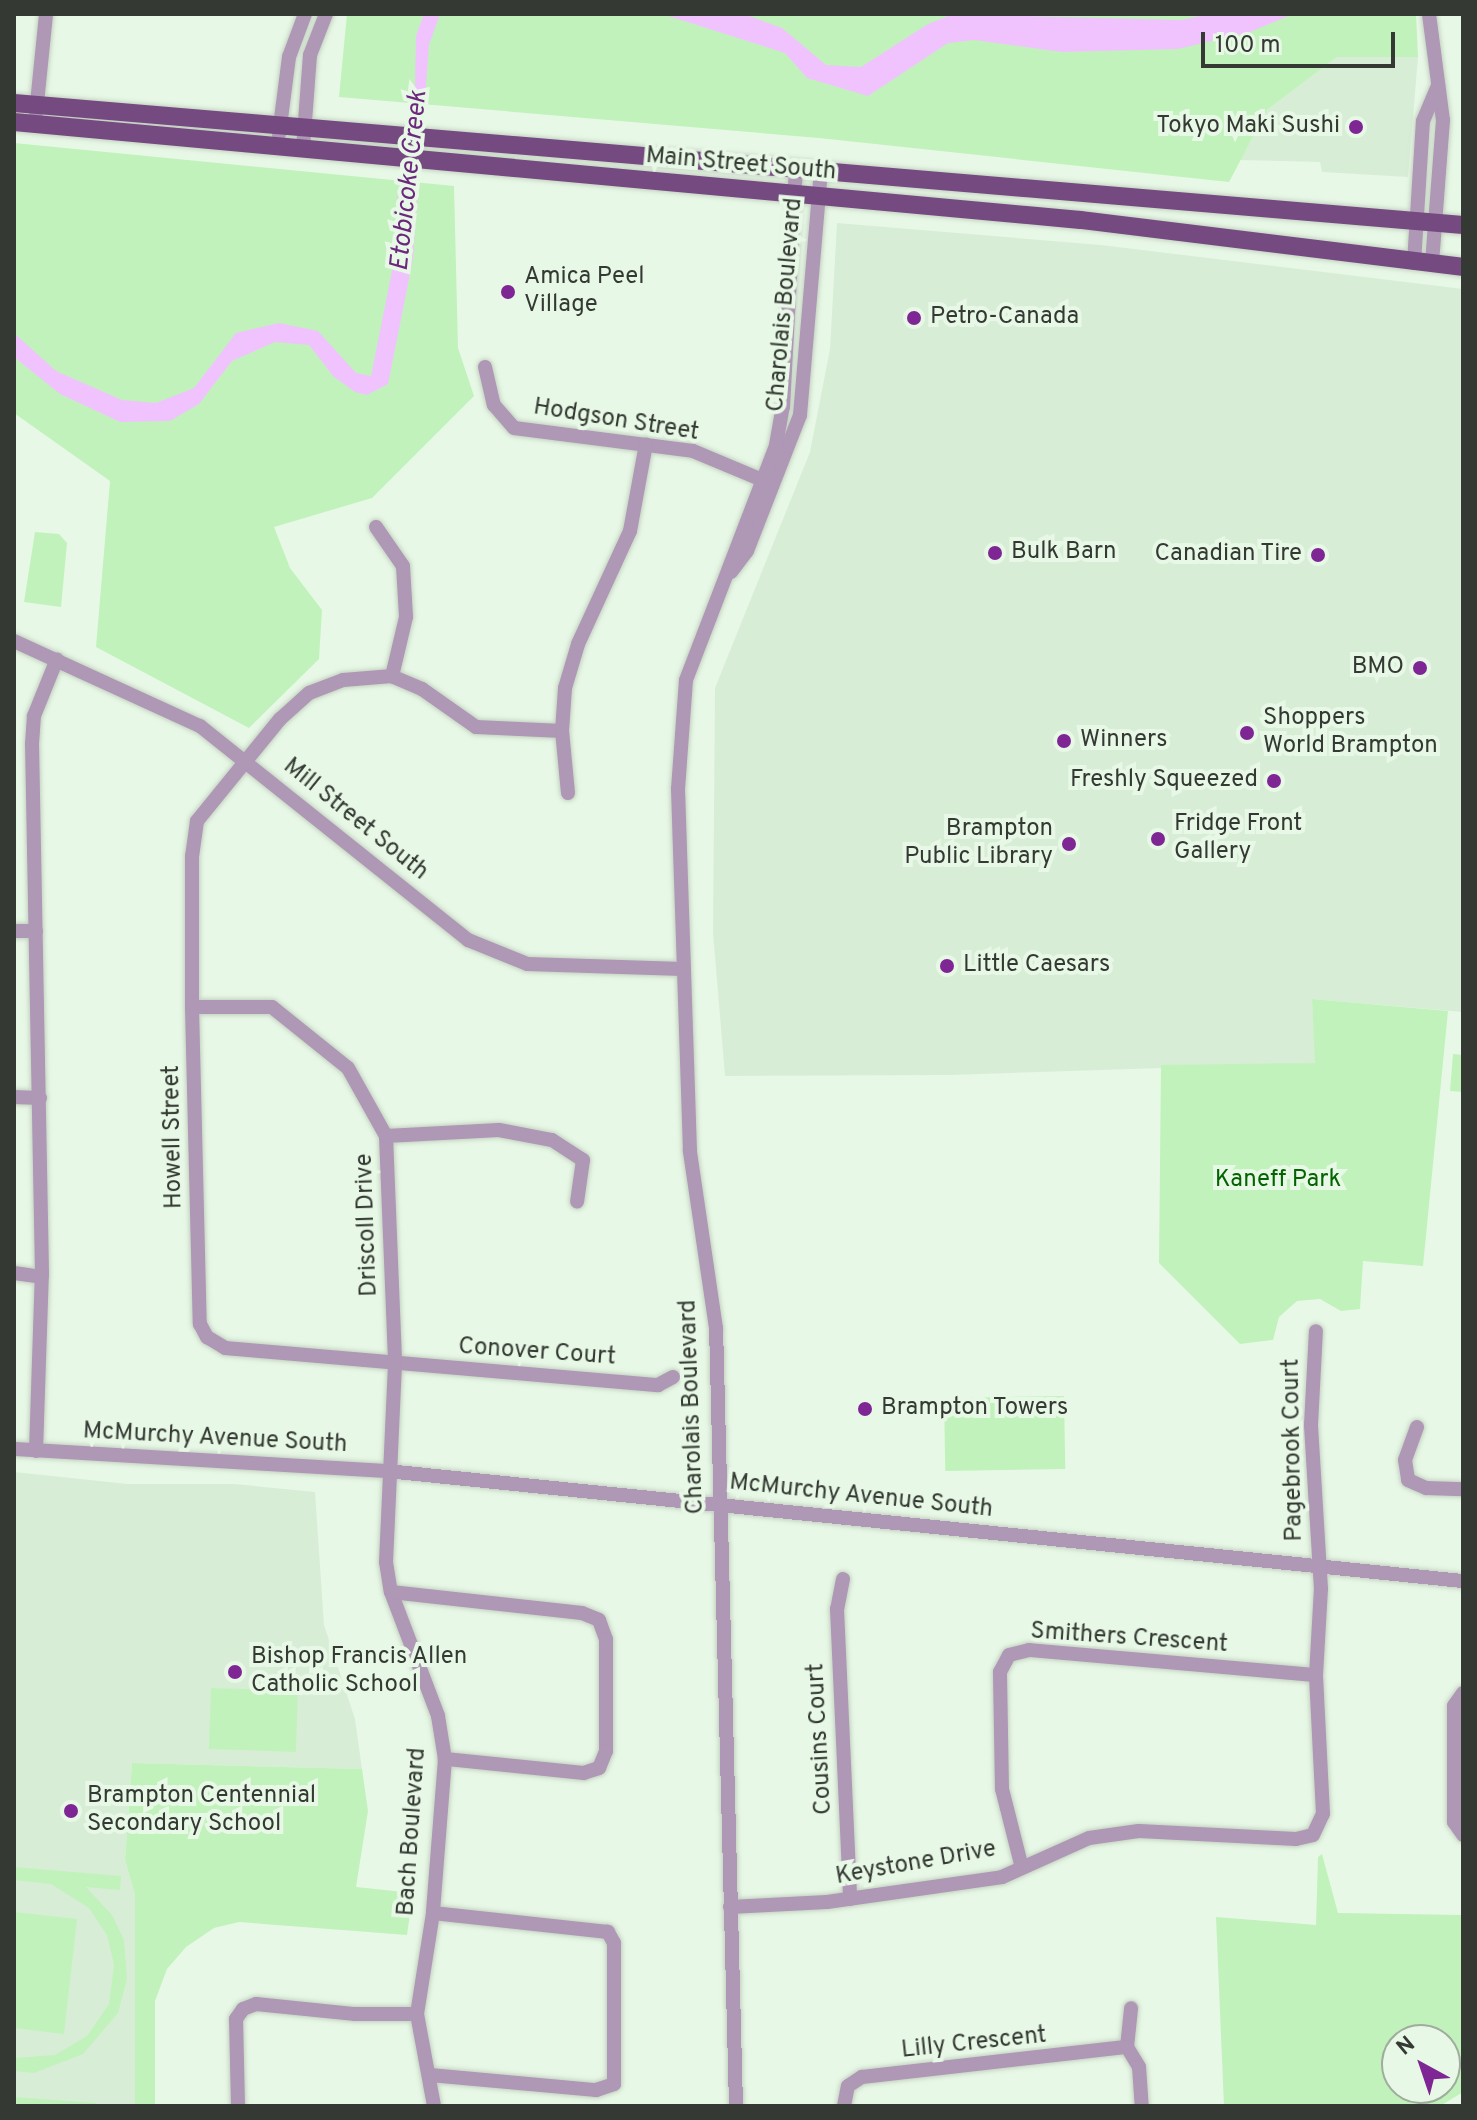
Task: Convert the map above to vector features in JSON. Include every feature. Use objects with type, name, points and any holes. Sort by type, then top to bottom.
[{"type":"main road","name":"Main Street South","points":[[14,103],[36,115],[278,146],[1081,220],[1463,267]]},
{"type":"main road","name":"Main Street South","points":[[14,122],[36,115],[280,125],[1463,225]]},
{"type":"street","points":[[36,115],[46,14]]},
{"type":"street","points":[[278,146],[289,57],[305,14]]},
{"type":"street","points":[[303,148],[310,55],[326,14]]},
{"type":"street","points":[[1423,263],[1426,222],[1423,121],[1438,84],[1429,14]]},
{"type":"street","name":"Charolais Boulevard","points":[[730,573],[733,547],[776,445],[783,407],[796,167]]},
{"type":"street","name":"Charolais Boulevard","points":[[736,2106],[718,1504],[716,1328],[690,1151],[683,969],[680,721],[686,680],[730,573],[747,551],[800,415],[821,169]]},
{"type":"street","name":"Hodgson Street","points":[[485,367],[494,405],[514,428],[693,451],[775,484]]},
{"type":"street","points":[[568,793],[562,731],[565,688],[578,644],[630,531],[646,444]]},
{"type":"street","points":[[376,527],[403,566],[406,617],[392,676],[422,689],[476,727],[562,731]]},
{"type":"street","name":"Mill Street South","points":[[14,641],[200,726],[468,940],[527,964],[683,969]]},
{"type":"street","points":[[36,1451],[42,1277],[32,744],[34,716],[57,659]]},
{"type":"street","name":"Howell Street","points":[[392,676],[343,680],[309,693],[245,760],[197,821],[192,856],[192,1007],[200,1324],[207,1337],[225,1348],[395,1364]]},
{"type":"street","points":[[14,931],[36,931]]},
{"type":"street","name":"Driscoll Drive","points":[[192,1007],[272,1007],[348,1068],[386,1136],[395,1364],[387,1471]]},
{"type":"street","points":[[14,1097],[40,1098]]},
{"type":"street","points":[[386,1136],[499,1130],[552,1140],[583,1160],[577,1202]]},
{"type":"street","points":[[14,1273],[42,1277]]},
{"type":"street","name":"Pagebrook Court","points":[[1316,1331],[1311,1425],[1320,1568]]},
{"type":"street","name":"Conover Court","points":[[395,1364],[658,1385],[673,1377]]},
{"type":"street","points":[[1417,1427],[1405,1460],[1408,1480],[1426,1488],[1463,1489]]},
{"type":"street","name":"McMurchy Avenue South","points":[[14,1449],[387,1471],[1463,1581]]},
{"type":"street","name":"Bach Boulevard","points":[[387,1471],[391,1592],[438,1716],[445,1759],[433,1913],[417,2014],[434,2106]]},
{"type":"street","name":"Keystone Drive","points":[[730,1907],[850,1899],[1002,1877],[1021,1864],[1089,1838],[1139,1831],[1296,1839],[1313,1835],[1323,1814],[1316,1675],[1320,1568]]},
{"type":"street","name":"Cousins Court","points":[[843,1579],[837,1609],[850,1899]]},
{"type":"street","points":[[391,1592],[582,1613],[599,1620],[606,1639],[606,1751],[599,1768],[584,1773],[445,1759]]},
{"type":"street","name":"Smithers Crescent","points":[[1021,1864],[1002,1789],[1000,1672],[1009,1655],[1029,1650],[1316,1675]]},
{"type":"street","points":[[1463,1693],[1454,1706],[1454,1822],[1463,1835]]},
{"type":"street","points":[[430,2075],[596,2090],[614,2084],[614,1943],[608,1932],[433,1913]]},
{"type":"street","points":[[238,2106],[236,2019],[243,2009],[256,2004],[355,2014],[417,2014]]},
{"type":"street","points":[[1131,2008],[1127,2047],[1139,2067],[1142,2106]]},
{"type":"street","name":"Lilly Crescent","points":[[844,2106],[848,2086],[862,2077],[1127,2047]]},
{"type":"shaded area","points":[[1337,57],[1418,57],[1408,177],[1322,172],[1320,162],[1240,160],[1267,110]]},
{"type":"shaded area","points":[[837,223],[1101,245],[1463,289],[1463,1012],[1312,999],[1316,1063],[950,1075],[725,1076],[713,933],[715,688],[810,452],[830,349]]},
{"type":"shaded area","points":[[14,1472],[128,1484],[235,1484],[315,1492],[324,1625],[355,1719],[362,1769],[132,1763],[125,1860],[135,1895],[135,2106],[14,2106]]},
{"type":"green space","points":[[347,14],[1416,14],[1418,57],[1337,57],[1267,110],[1229,182],[819,138],[339,97]]},
{"type":"green space","points":[[14,143],[454,186],[458,348],[474,396],[372,498],[274,527],[290,568],[322,610],[319,659],[249,728],[96,647],[110,481],[14,413]]},
{"type":"green space","points":[[35,532],[59,534],[67,543],[61,607],[24,602]]},
{"type":"green space","name":"Kaneff Park","points":[[1312,999],[1448,1011],[1423,1266],[1363,1261],[1360,1309],[1341,1311],[1320,1299],[1297,1301],[1279,1317],[1273,1340],[1240,1344],[1159,1263],[1161,1065],[1315,1063]]},
{"type":"green space","points":[[1453,1054],[1463,1055],[1463,1092],[1450,1091]]},
{"type":"green space","points":[[1064,1396],[1065,1469],[945,1471],[944,1398]]},
{"type":"green space","points":[[211,1688],[298,1691],[296,1752],[209,1749]]},
{"type":"green space","points":[[132,1763],[362,1769],[368,1811],[356,1887],[413,1893],[407,1935],[239,1922],[214,1928],[186,1947],[167,1969],[155,2001],[155,2106],[135,2106],[135,1895],[125,1860]]},
{"type":"green space","points":[[1322,1854],[1338,1913],[1463,1915],[1463,2092],[1461,2024],[1381,2024],[1381,2104],[1443,2104],[1224,2106],[1216,1917],[1316,1925],[1318,1857]]},
{"type":"green space","points":[[14,1867],[121,1876],[120,1890],[86,1887],[112,1915],[124,1940],[127,1979],[118,2013],[83,2054],[34,2073],[14,2071],[14,2058],[55,2055],[87,2036],[109,2004],[114,1965],[107,1935],[89,1908],[51,1884],[14,1880]]},
{"type":"green space","points":[[14,1912],[77,1919],[64,2034],[14,2028]]},
{"type":"green space","points":[[14,2097],[96,2103],[96,2106],[14,2106]]},
{"type":"water","name":"Etobicoke Creek","points":[[424,14],[440,14],[429,45],[413,259],[388,384],[367,395],[355,392],[333,376],[309,345],[275,342],[232,361],[199,404],[170,421],[120,422],[60,394],[14,357],[14,333],[56,371],[122,400],[156,403],[194,388],[236,333],[279,323],[318,331],[356,373],[371,376],[395,256],[397,200],[415,87],[416,36]]},
{"type":"water","points":[[662,14],[744,14],[782,28],[826,65],[861,67],[928,24],[953,14],[1181,20],[1209,14],[1293,14],[1250,32],[1178,49],[1062,52],[974,40],[948,43],[868,96],[807,78],[785,53]]},
{"type":"place","name":"Tokyo Maki Sushi","points":[[1356,127]]},
{"type":"place","name":"Amica Peel Village","points":[[508,292]]},
{"type":"place","name":"Petro-Canada","points":[[914,318]]},
{"type":"place","name":"Bulk Barn","points":[[995,553]]},
{"type":"place","name":"Canadian Tire","points":[[1318,555]]},
{"type":"place","name":"BMO","points":[[1420,668]]},
{"type":"place","name":"Shoppers World Brampton","points":[[1247,733]]},
{"type":"place","name":"Winners","points":[[1064,741]]},
{"type":"place","name":"Freshly Squeezed","points":[[1274,781]]},
{"type":"place","name":"Fridge Front Gallery","points":[[1158,839]]},
{"type":"place","name":"Brampton Public Library","points":[[1069,844]]},
{"type":"place","name":"Little Caesars","points":[[947,966]]},
{"type":"place","name":"Brampton Towers","points":[[865,1409]]},
{"type":"place","name":"Bishop Francis Allen Catholic School","points":[[235,1672]]},
{"type":"place","name":"Brampton Centennial Secondary School","points":[[71,1811]]}]
